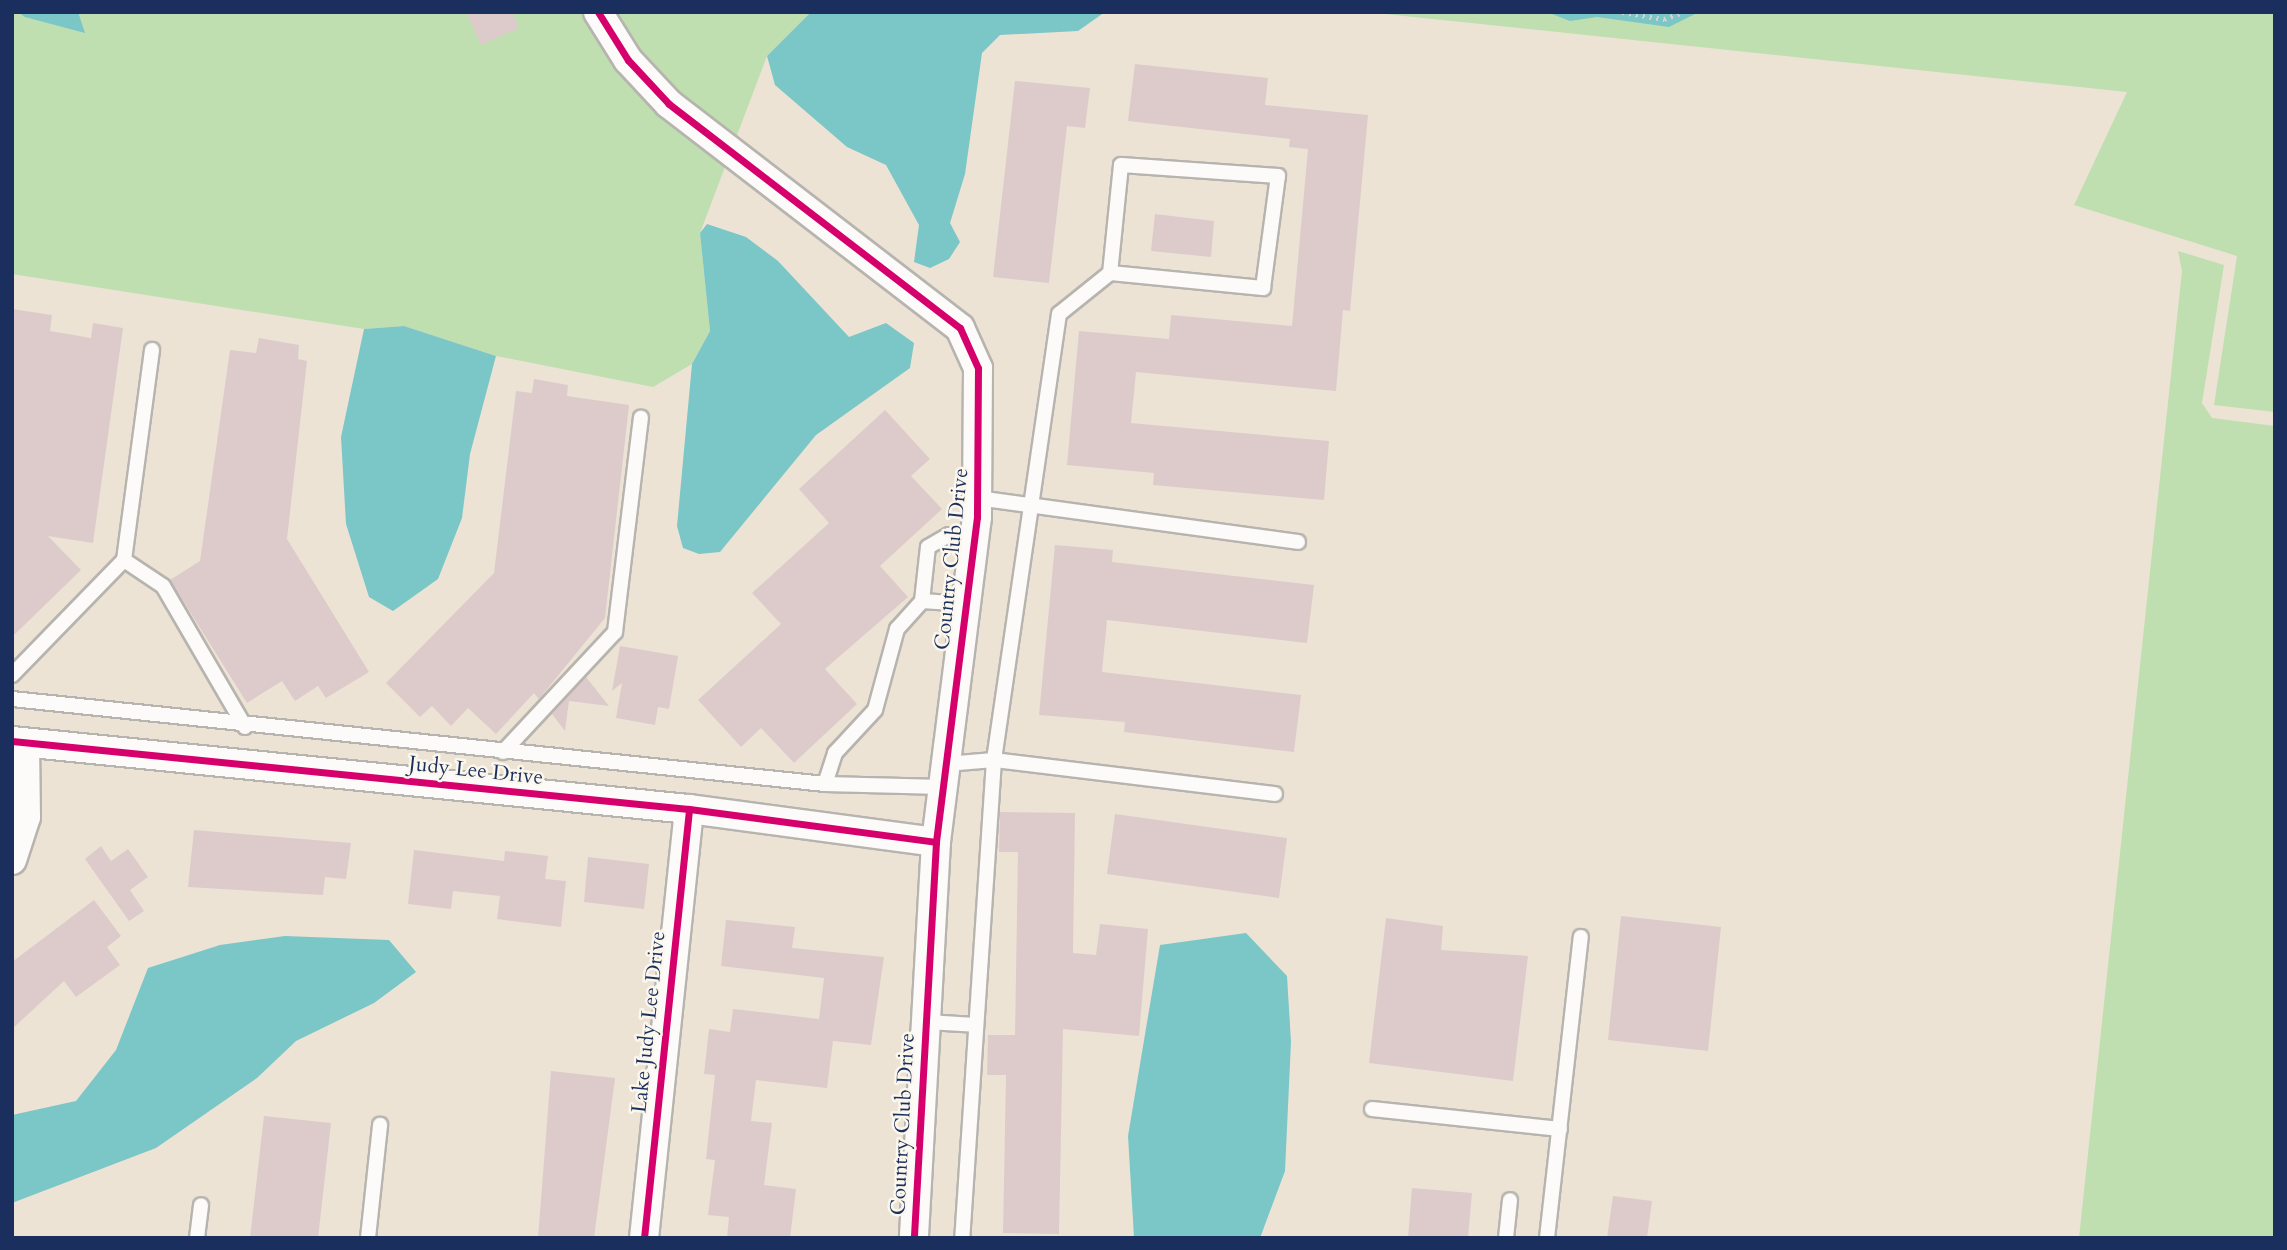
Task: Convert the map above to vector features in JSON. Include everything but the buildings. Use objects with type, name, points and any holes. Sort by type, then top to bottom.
[{"type":"street","name":"Country Club Drive","points":[[598,12],[628,60],[669,104],[960,328],[978,368],[978,498],[936,842],[914,1238]]},
{"type":"street","name":"Judy Lee Drive","points":[[19,742],[689,809],[936,842]]},
{"type":"street","points":[[12,860],[26,817],[19,742]]},
{"type":"street","name":"Lake Judy Lee Drive","points":[[644,1238],[689,809]]},
{"type":"lane","points":[[962,1238],[994,761],[1059,314],[1110,273],[1263,288],[1278,176],[1121,165],[1110,273]]},
{"type":"lane","points":[[12,675],[124,560],[152,350]]},
{"type":"lane","points":[[503,752],[615,632],[642,418]]},
{"type":"lane","points":[[978,498],[1298,542]]},
{"type":"lane","points":[[825,784],[835,753],[875,710],[897,629],[922,601],[928,547],[949,535],[974,536]]},
{"type":"lane","points":[[124,560],[163,586],[245,727]]},
{"type":"lane","points":[[922,601],[966,604]]},
{"type":"lane","points":[[12,699],[245,727],[825,784],[944,776],[994,761],[1275,794]]},
{"type":"lane","points":[[1547,1238],[1581,937]]},
{"type":"lane","points":[[926,1022],[976,1026]]},
{"type":"lane","points":[[1371,1109],[1560,1129]]},
{"type":"lane","points":[[368,1238],[380,1125]]},
{"type":"lane","points":[[1506,1238],[1510,1200]]},
{"type":"lane","points":[[197,1238],[201,1205]]},
{"type":"path","points":[[1622,12],[1664,19],[1683,12]]},
{"type":"green space","points":[[12,12],[811,12],[767,56],[700,233],[710,331],[692,364],[653,387],[496,356],[404,326],[364,329],[12,274]]},
{"type":"green space","points":[[1366,12],[2275,12],[2275,412],[2214,405],[2237,256],[2074,205],[2127,92]]},
{"type":"green space","points":[[2178,251],[2224,265],[2202,403],[2212,418],[2275,426],[2275,1238],[2079,1238],[2182,271]]},
{"type":"water","points":[[18,12],[78,12],[85,33],[25,17]]},
{"type":"water","points":[[811,12],[1105,12],[1078,31],[1000,35],[982,53],[965,174],[950,223],[960,242],[949,259],[930,268],[914,262],[919,225],[886,165],[847,147],[775,85],[767,56]]},
{"type":"water","points":[[1547,12],[1699,12],[1669,27],[1597,17],[1570,21]]},
{"type":"water","points":[[707,224],[746,237],[778,261],[849,337],[886,323],[914,343],[910,368],[816,435],[720,552],[699,554],[683,548],[677,526],[692,364],[710,331],[700,233]]},
{"type":"water","points":[[404,326],[496,356],[470,454],[462,518],[438,579],[393,611],[369,597],[346,524],[341,437],[364,329]]},
{"type":"water","points":[[1246,933],[1287,976],[1291,1042],[1285,1171],[1260,1238],[1134,1237],[1128,1136],[1160,945]]},
{"type":"water","points":[[285,936],[389,940],[416,972],[374,1003],[296,1041],[257,1078],[156,1148],[12,1203],[12,1115],[76,1101],[116,1050],[148,968],[220,945]]},
{"type":"cycle path","points":[[598,12],[628,60],[669,104],[960,328],[978,368],[977,517],[936,842],[914,1238]]},
{"type":"cycle path","points":[[12,741],[689,809],[936,842]]},
{"type":"cycle path","points":[[644,1238],[689,809]]}]
